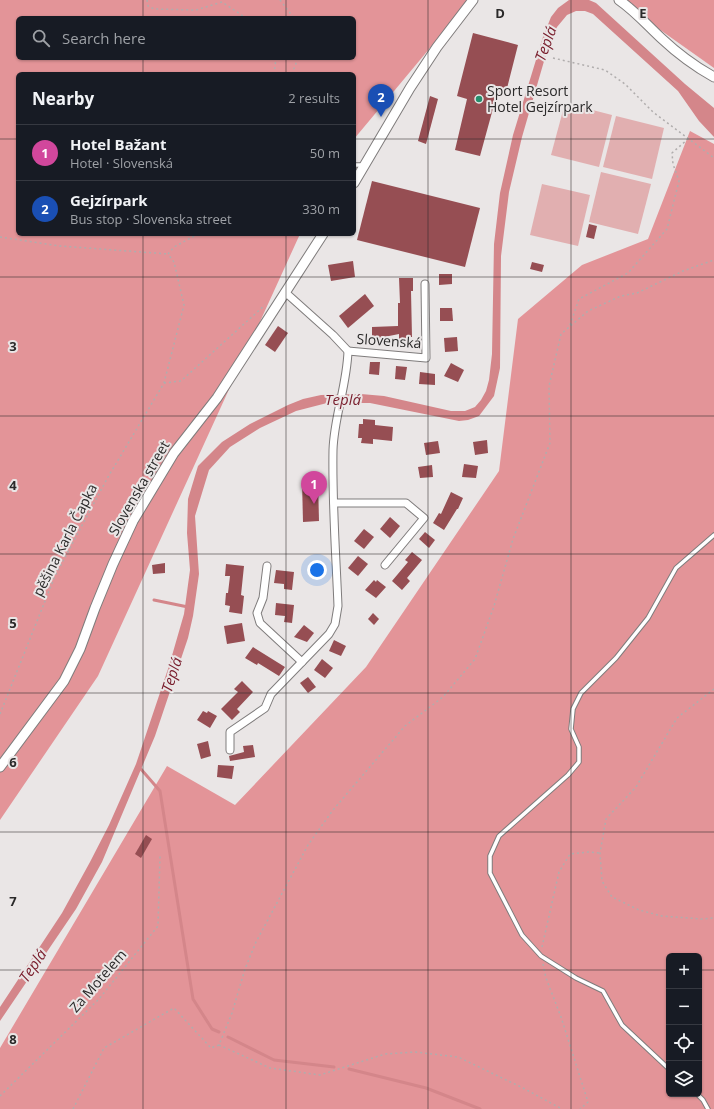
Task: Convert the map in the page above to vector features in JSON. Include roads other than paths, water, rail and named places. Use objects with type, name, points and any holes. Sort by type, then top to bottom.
[{"type":"street","points":[[356,180],[414,82],[437,47],[474,0]]},
{"type":"street","points":[[619,0],[675,50],[701,70],[714,77]]},
{"type":"street","name":"Slovenska street","points":[[0,768],[64,681],[80,649],[107,579],[134,521],[174,453],[217,398],[322,236]]},
{"type":"street","name":"Slovenská","points":[[285,292],[333,335],[348,351],[426,358],[425,284]]},
{"type":"street","name":"Slovenská","points":[[230,750],[230,732],[265,708],[271,694],[329,634],[335,624],[338,606],[333,449],[346,374],[348,351]]},
{"type":"street","points":[[334,503],[406,502],[424,518],[385,565]]},
{"type":"street","points":[[266,566],[262,598],[257,613],[260,623],[302,662]]},
{"type":"lane","points":[[356,164],[365,165]]},
{"type":"lane","points":[[666,1066],[622,1025],[603,991],[576,978],[541,956],[522,935],[490,873],[490,856],[499,836],[568,775],[579,762],[579,747],[571,730],[573,709],[581,693],[616,658],[648,618],[676,568],[714,535]]},
{"type":"lane","points":[[700,1097],[708,1109]]},
{"type":"water","name":"Teplá","points":[[569,0],[589,0],[596,3],[685,84],[714,108],[714,137],[699,121],[678,91],[593,14],[585,11],[576,11],[567,15],[557,27],[549,44],[522,137],[509,192],[501,256],[500,368],[494,396],[479,416],[468,420],[459,421],[370,403],[327,403],[296,411],[260,428],[230,447],[209,470],[195,516],[199,574],[193,616],[188,638],[155,736],[102,862],[76,909],[0,1021],[0,1007],[62,913],[109,825],[136,764],[169,666],[184,614],[190,570],[187,533],[188,499],[198,466],[222,442],[250,424],[303,399],[321,395],[361,394],[384,396],[451,411],[465,411],[475,407],[481,400],[486,391],[489,380],[492,354],[494,244],[500,193],[513,135],[543,37],[551,17],[558,8]]},
{"type":"waterway","points":[[154,600],[188,607]]},
{"type":"waterway","points":[[140,768],[160,791],[193,999],[212,1029],[219,1032]]},
{"type":"waterway","points":[[228,1037],[274,1060],[334,1067]]},
{"type":"waterway","points":[[349,1069],[426,1088],[480,1109]]},
{"type":"place","name":"Sport Resort Hotel Gejzírpark","points":[[479,99]]},
{"type":"place","name":"Gejzírpark","points":[[381,117]]},
{"type":"place","name":"Hotel Bažant","points":[[314,504]]}]
